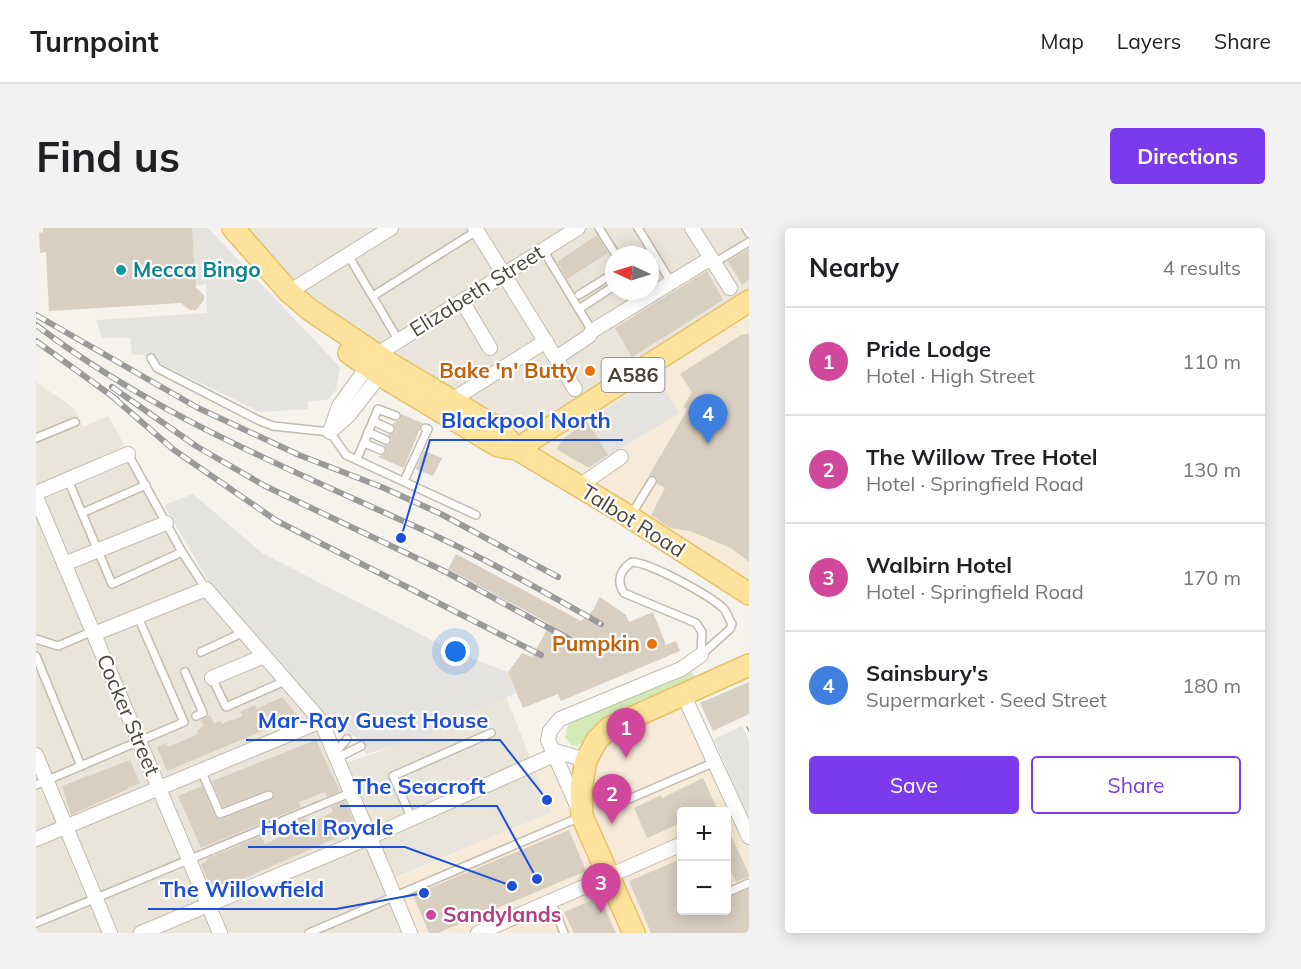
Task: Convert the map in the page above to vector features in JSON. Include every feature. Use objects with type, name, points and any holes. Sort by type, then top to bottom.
[{"type":"main road","name":"Talbot Road","points":[[233,228],[289,291],[378,365],[448,407],[498,446],[517,449],[749,594]]},
{"type":"main road","name":"A586","points":[[517,449],[749,301]]},
{"type":"main road","points":[[634,933],[582,816],[581,788],[586,760],[605,731],[749,665]]},
{"type":"street","name":"Elizabeth Street","points":[[378,365],[399,341],[578,228]]},
{"type":"street","points":[[692,228],[730,288]]},
{"type":"street","points":[[478,229],[575,389]]},
{"type":"street","points":[[289,291],[348,255],[383,230]]},
{"type":"street","points":[[556,358],[592,331],[671,282],[712,260]]},
{"type":"street","points":[[462,301],[490,348]]},
{"type":"street","points":[[448,407],[546,341]]},
{"type":"street","points":[[330,432],[348,416],[378,365]]},
{"type":"street","points":[[36,495],[128,454]]},
{"type":"street","points":[[578,487],[621,457]]},
{"type":"street","name":"Cocker Street","points":[[36,495],[220,933]]},
{"type":"street","points":[[64,564],[166,523]]},
{"type":"street","points":[[93,632],[206,589],[321,721],[368,838],[410,933]]},
{"type":"street","points":[[582,816],[551,747],[560,719],[681,669],[701,655]]},
{"type":"street","points":[[212,678],[264,656]]},
{"type":"street","points":[[683,694],[749,837]]},
{"type":"street","points":[[36,839],[321,721]]},
{"type":"street","points":[[141,933],[412,819],[551,747],[586,760]]},
{"type":"street","points":[[36,755],[41,783],[65,827],[110,933]]},
{"type":"street","points":[[731,823],[741,819]]},
{"type":"street","points":[[477,933],[677,846]]},
{"type":"lane","points":[[599,228],[610,246]]},
{"type":"lane","points":[[638,228],[646,246]]},
{"type":"lane","points":[[746,228],[749,233]]},
{"type":"lane","points":[[373,296],[478,229]]},
{"type":"lane","points":[[712,260],[749,242]]},
{"type":"lane","points":[[543,250],[592,331]]},
{"type":"lane","points":[[348,255],[399,341]]},
{"type":"lane","points":[[659,268],[671,282]]},
{"type":"lane","points":[[579,295],[605,279]]},
{"type":"lane","points":[[579,309],[605,292]]},
{"type":"lane","points":[[151,358],[157,368],[258,420],[273,426],[330,432],[346,454],[476,515]]},
{"type":"lane","points":[[357,459],[378,409],[396,416]]},
{"type":"lane","points":[[373,421],[390,429]]},
{"type":"lane","points":[[36,438],[75,422]]},
{"type":"lane","points":[[404,481],[428,429],[425,428]]},
{"type":"lane","points":[[368,432],[386,440]]},
{"type":"lane","points":[[364,443],[381,450]]},
{"type":"lane","points":[[128,454],[182,552],[206,589]]},
{"type":"lane","points":[[68,480],[112,584],[182,552]]},
{"type":"lane","points":[[629,517],[652,481]]},
{"type":"lane","points":[[82,513],[146,485]]},
{"type":"lane","points":[[632,562],[647,565],[709,597],[725,610],[732,624],[730,629],[701,655],[702,632],[696,623],[624,593],[619,586],[619,579],[628,565],[632,562]]},
{"type":"lane","points":[[41,783],[185,721],[138,616]]},
{"type":"lane","points":[[36,639],[58,646],[93,632]]},
{"type":"lane","points":[[201,652],[244,633]]},
{"type":"lane","points":[[36,656],[81,766]]},
{"type":"lane","points":[[185,672],[203,713],[196,716]]},
{"type":"lane","points":[[212,678],[226,707],[285,681]]},
{"type":"lane","points":[[412,819],[393,776],[491,733]]},
{"type":"lane","points":[[336,756],[347,739]]},
{"type":"lane","points":[[336,756],[362,746]]},
{"type":"lane","points":[[614,786],[629,799],[715,762]]},
{"type":"lane","points":[[201,770],[220,814],[269,795]]},
{"type":"lane","points":[[36,923],[350,793]]},
{"type":"lane","points":[[309,933],[582,816]]},
{"type":"lane","points":[[731,891],[749,883]]},
{"type":"lane","points":[[551,900],[564,933]]},
{"type":"shaded area","points":[[192,228],[208,228],[340,367],[336,390],[327,400],[308,401],[308,409],[260,412],[143,355],[132,354],[130,338],[102,338],[96,320],[207,313],[206,284],[195,286]]},
{"type":"shaded area","points":[[246,228],[749,228],[749,301],[518,446],[350,331],[301,288]]},
{"type":"shaded area","points":[[749,301],[749,594],[517,449]]},
{"type":"shaded area","points":[[657,376],[679,413],[608,456],[587,421]]},
{"type":"shaded area","points":[[36,382],[74,408],[83,427],[108,416],[206,589],[321,721],[340,765],[455,725],[453,718],[506,697],[552,812],[387,881],[410,933],[36,933]]},
{"type":"shaded area","points":[[193,494],[262,553],[459,654],[508,672],[517,693],[454,718],[456,725],[423,738],[366,754],[354,735],[347,739],[214,591],[164,505]]},
{"type":"shaded area","points":[[683,694],[749,836],[749,933],[410,933],[387,882],[552,812],[533,765],[554,755],[580,803],[593,745]]},
{"type":"shaded area","points":[[742,726],[749,741],[749,819],[714,739]]},
{"type":"green space","points":[[691,672],[698,679],[622,709],[607,719],[584,742],[572,746],[565,737],[569,723]]},
{"type":"building","name":"Mecca Bingo","points":[[43,228],[192,228],[196,288],[204,295],[204,300],[196,310],[190,310],[181,303],[49,311],[46,252],[40,253],[39,233],[43,232]]},
{"type":"building","points":[[597,235],[605,248],[605,255],[567,279],[557,262]]},
{"type":"building","points":[[749,249],[749,280],[742,285],[728,261]]},
{"type":"building","points":[[707,271],[723,300],[632,357],[615,328]]},
{"type":"building","points":[[749,333],[749,562],[731,548],[690,531],[670,528],[651,515],[665,488],[657,484],[655,477],[648,477],[688,409],[683,407],[692,392],[680,374],[741,335]]},
{"type":"building","points":[[401,414],[422,423],[404,468],[378,457],[386,453],[384,445],[389,445],[392,440],[388,435],[395,432],[392,424],[400,420]]},
{"type":"building","points":[[587,421],[608,455],[589,468],[556,449],[563,439]]},
{"type":"building","points":[[424,451],[442,458],[433,476],[416,469]]},
{"type":"building","points":[[456,554],[581,621],[593,610],[600,597],[626,615],[629,622],[653,612],[666,645],[676,641],[680,651],[561,701],[558,694],[523,708],[508,672],[522,653],[532,657],[550,624],[448,569]]},
{"type":"building","points":[[749,682],[749,714],[713,731],[700,703]]},
{"type":"building","points":[[282,697],[298,716],[167,771],[157,747],[166,743],[168,747],[198,734],[197,730],[204,726],[201,720],[210,715],[214,724],[220,721],[222,724],[242,716],[240,712],[255,705],[256,709]]},
{"type":"building","points":[[316,740],[340,791],[327,797],[325,792],[299,802],[301,807],[201,848],[178,796],[202,786],[215,816],[220,820],[271,800],[274,794],[268,790],[223,807],[212,781]]},
{"type":"building","points":[[130,760],[140,783],[71,815],[62,786]]},
{"type":"building","points":[[703,778],[717,807],[677,807],[677,825],[647,838],[634,808],[661,795],[662,798]]},
{"type":"building","points":[[344,801],[357,829],[213,892],[201,864],[207,861],[206,859],[261,836],[265,844],[287,834],[284,826],[305,818],[308,824],[333,812],[331,807]]},
{"type":"building","points":[[569,830],[586,871],[438,933],[429,933],[413,895]]},
{"type":"building","points":[[731,836],[749,877],[736,882],[732,873]]},
{"type":"building","points":[[677,861],[677,915],[731,915],[731,896],[749,889],[749,933],[651,933],[629,881]]},
{"type":"building","points":[[600,897],[616,933],[574,933],[564,912]]},
{"type":"tram line","points":[[747,727],[749,731]]},
{"type":"railway","points":[[36,315],[198,408],[299,455],[384,488],[441,514],[558,577]]},
{"type":"railway","points":[[36,325],[125,385],[218,436],[460,548],[601,624]]},
{"type":"railway","points":[[36,341],[116,399]]},
{"type":"railway","points":[[112,387],[196,446],[265,486],[446,572],[569,639]]},
{"type":"railway","points":[[114,398],[174,450],[277,521],[541,655]]},
{"type":"place","name":"Mecca Bingo","points":[[121,270]]},
{"type":"place","name":"Bake 'n' Butty","points":[[590,371]]},
{"type":"place","name":"Sainsbury's","points":[[708,444]]},
{"type":"place","name":"Blackpool North","points":[[401,538]]},
{"type":"place","name":"Pumpkin","points":[[652,644]]},
{"type":"place","name":"Pride Lodge","points":[[626,758]]},
{"type":"place","name":"Mar-Ray Guest House","points":[[547,800]]},
{"type":"place","name":"The Willow Tree Hotel","points":[[612,824]]},
{"type":"place","name":"The Seacroft","points":[[537,879]]},
{"type":"place","name":"Hotel Royale","points":[[512,886]]},
{"type":"place","name":"The Willowfield","points":[[424,893]]},
{"type":"place","name":"Walbirn Hotel","points":[[601,913]]},
{"type":"place","name":"Sandylands","points":[[431,915]]}]
